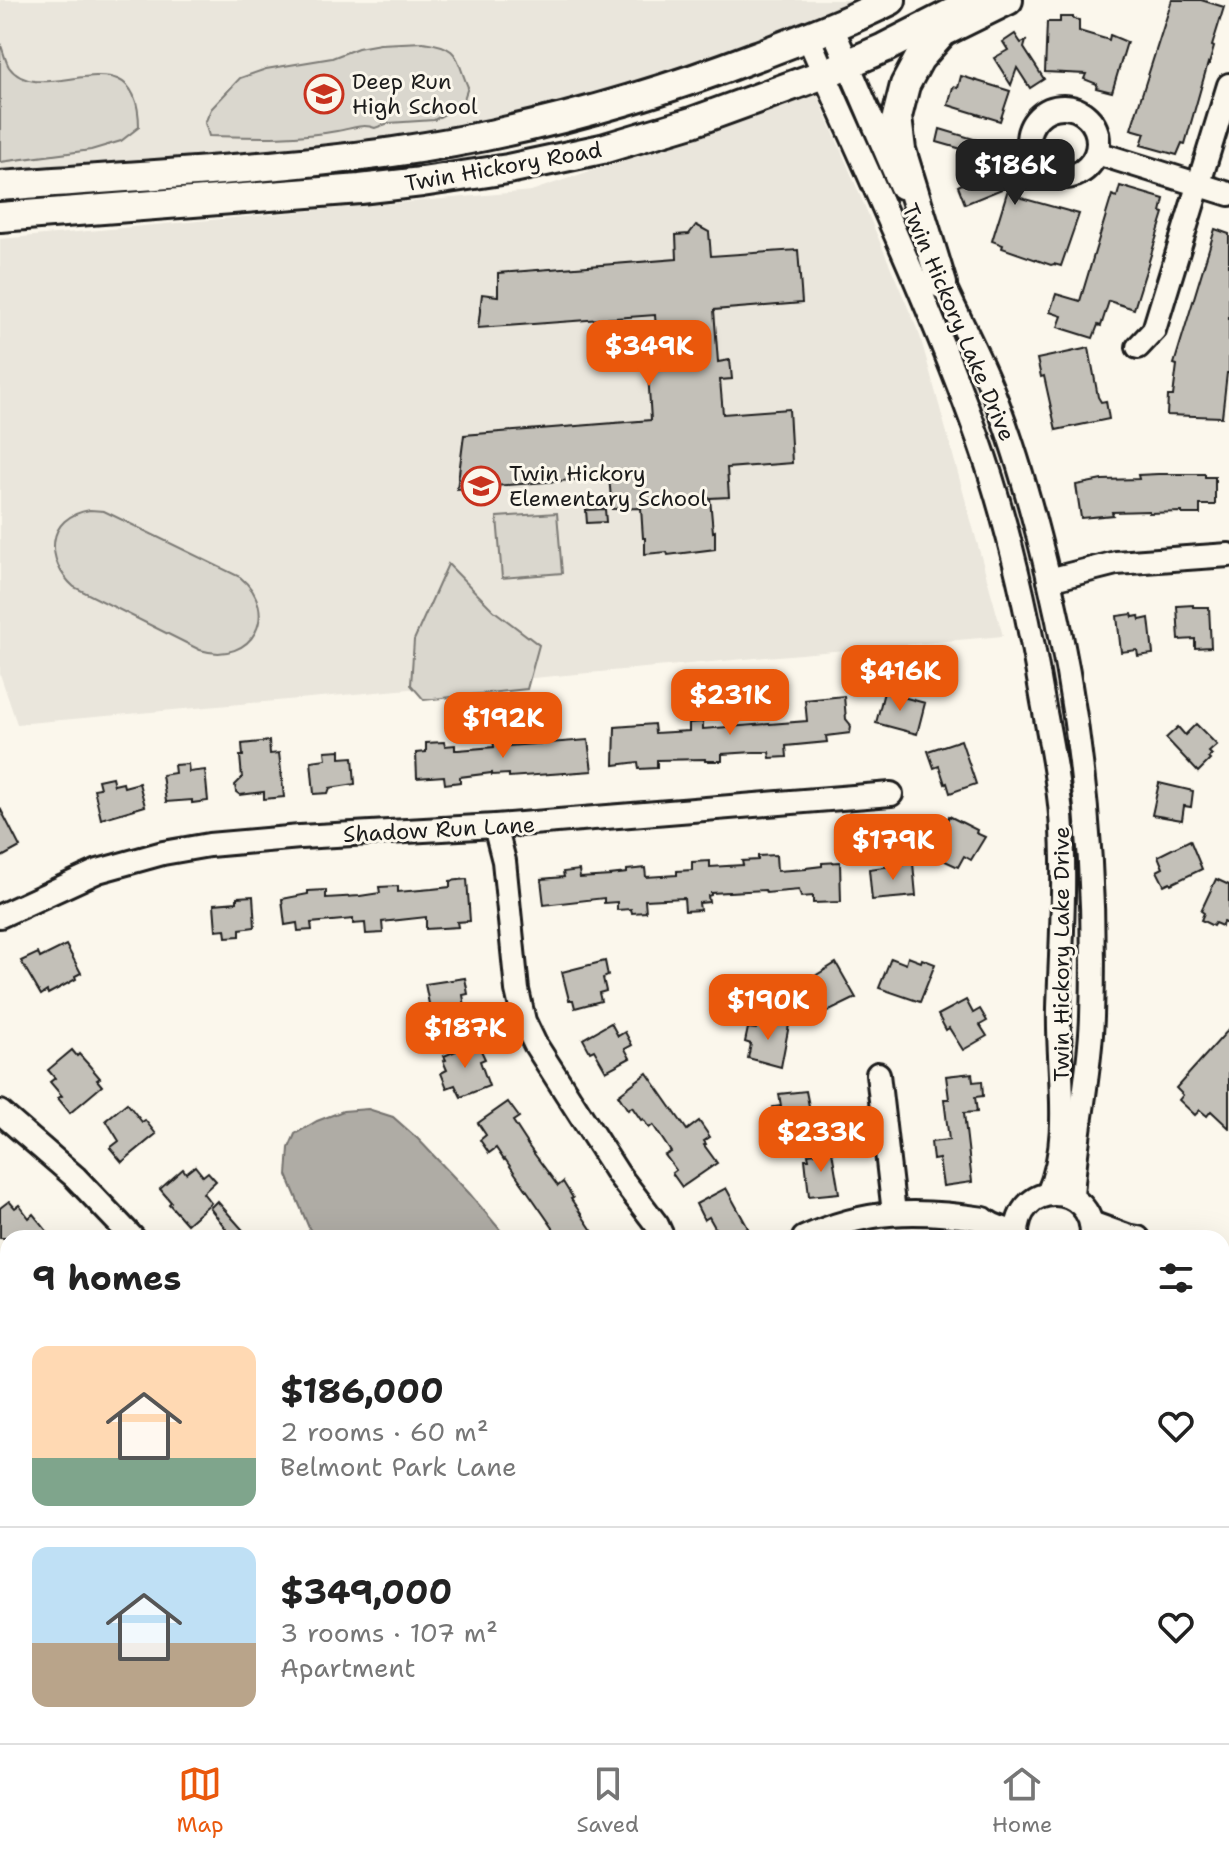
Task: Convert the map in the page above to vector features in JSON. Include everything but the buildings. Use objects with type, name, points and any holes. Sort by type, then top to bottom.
[{"type":"main road","name":"Twin Hickory Road","points":[[0,186],[323,160],[458,141],[548,122],[705,76],[820,32],[891,0]]},
{"type":"main road","name":"Twin Hickory Road","points":[[0,217],[360,189],[493,171],[602,149],[692,122],[836,69],[978,0]]},
{"type":"main road","points":[[942,284],[901,150],[897,117],[905,85],[919,59],[943,32],[1008,0]]},
{"type":"street","name":"Twin Hickory Lake Drive","points":[[820,32],[973,425],[1001,513],[1030,631],[1058,785],[1063,871],[1059,1009],[1061,1128],[1059,1162],[1048,1194]]},
{"type":"street","name":"Twin Hickory Lake Drive","points":[[836,69],[1000,409],[1033,511],[1070,678],[1086,798],[1094,953],[1091,1057],[1074,1162],[1072,1197]]},
{"type":"street","points":[[1138,347],[1154,330],[1229,85]]},
{"type":"street","points":[[1097,153],[1229,194]]},
{"type":"street","points":[[1049,580],[1116,563],[1229,555]]},
{"type":"street","name":"Shadow Run Lane","points":[[0,916],[98,871],[163,853],[209,845],[891,794]]},
{"type":"street","points":[[495,826],[504,861],[517,990],[524,1021],[535,1044],[601,1148],[659,1230]]},
{"type":"street","points":[[878,1074],[894,1213]]},
{"type":"street","points":[[0,1112],[75,1177],[125,1230]]},
{"type":"street","points":[[821,1230],[856,1219],[921,1212],[984,1219],[993,1215],[1018,1229],[1028,1204],[1037,1197],[1060,1194],[1072,1197],[1081,1204],[1088,1213],[1092,1230]]},
{"type":"shaded area","name":"Deep Run High School","points":[[0,0],[891,0],[552,121],[0,186]]},
{"type":"shaded area","points":[[423,42],[444,47],[455,55],[468,87],[460,111],[454,109],[434,120],[389,123],[375,128],[361,126],[305,135],[209,136],[205,123],[211,109],[240,78],[266,69],[332,58],[358,48]]},
{"type":"shaded area","points":[[0,43],[9,67],[24,78],[43,81],[106,76],[123,82],[135,98],[139,127],[121,141],[91,150],[0,162]]},
{"type":"shaded area","name":"Twin Hickory Elementary School","points":[[817,94],[920,336],[1003,636],[17,724],[0,674],[0,239],[531,191]]},
{"type":"shaded area","points":[[90,510],[104,511],[240,577],[252,591],[258,605],[259,619],[247,643],[219,653],[200,650],[74,587],[58,565],[54,541],[64,521]]},
{"type":"shaded area","points":[[557,513],[562,573],[502,578],[497,517]]},
{"type":"shaded area","points":[[448,564],[493,610],[539,645],[527,689],[424,700],[411,685],[414,640]]},
{"type":"shaded area","points":[[368,1109],[393,1117],[418,1139],[500,1230],[311,1230],[287,1175],[289,1148],[295,1134],[343,1111]]},
{"type":"place","name":"Deep Run High School","points":[[324,94]]},
{"type":"place","name":"Twin Hickory Elementary School","points":[[481,486]]}]
